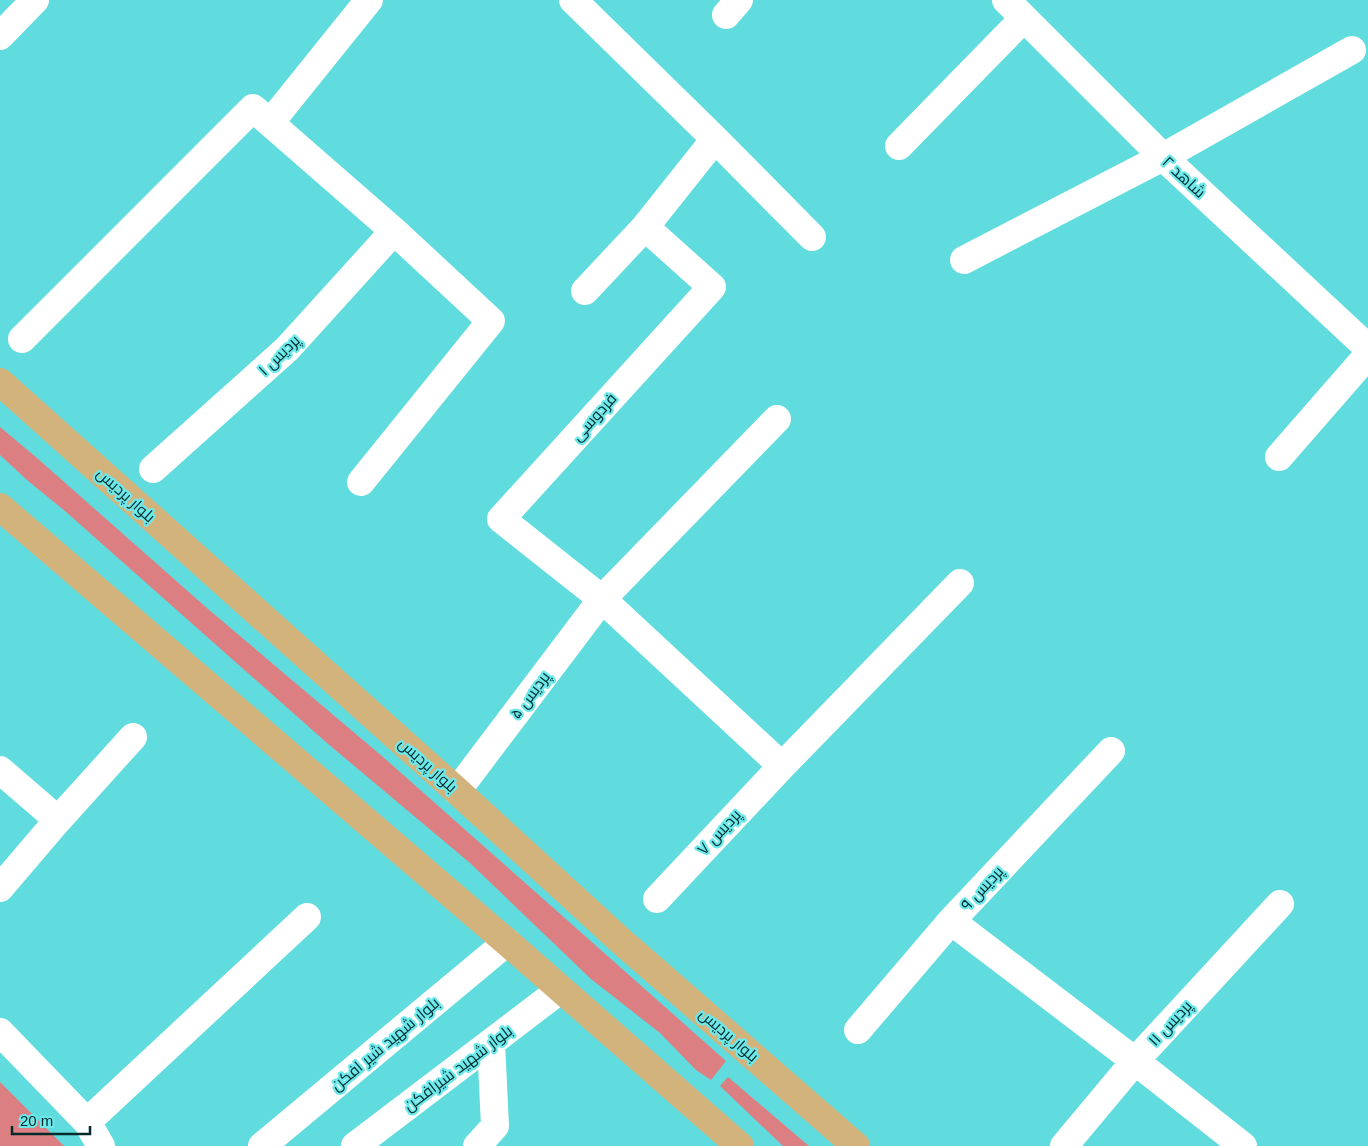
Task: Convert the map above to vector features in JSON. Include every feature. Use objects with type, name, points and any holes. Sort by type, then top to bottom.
[{"type":"main road","name":"بلوار پردیس","points":[[0,382],[457,791],[620,941],[856,1146]]},
{"type":"main road","points":[[0,507],[507,942],[740,1146]]},
{"type":"street","points":[[0,36],[35,0]]},
{"type":"street","points":[[22,339],[262,116],[369,0]]},
{"type":"street","points":[[573,0],[812,237]]},
{"type":"street","points":[[899,146],[1015,9]]},
{"type":"street","name":"شاهد ۲","points":[[1015,9],[1163,157],[1368,348]]},
{"type":"street","points":[[964,260],[1163,157],[1352,50]]},
{"type":"street","points":[[262,116],[394,231],[491,321],[361,482]]},
{"type":"street","points":[[585,291],[645,227],[715,139]]},
{"type":"street","name":"فردوسی","points":[[602,599],[501,519],[712,288],[645,227]]},
{"type":"street","name":"پردیس ۱","points":[[153,468],[287,350],[394,231]]},
{"type":"street","points":[[1279,457],[1368,355]]},
{"type":"street","name":"پردیس ۵","points":[[457,791],[602,599],[777,419]]},
{"type":"street","name":"پردیس ۷","points":[[657,899],[782,766],[960,583]]},
{"type":"street","points":[[602,599],[782,766]]},
{"type":"street","points":[[0,888],[133,737]]},
{"type":"street","name":"پردیس ۹","points":[[858,1030],[951,921],[1111,751]]},
{"type":"street","points":[[0,770],[58,820]]},
{"type":"street","name":"پردیس ۱۱","points":[[1064,1146],[1135,1061],[1280,904]]},
{"type":"street","points":[[87,1122],[307,917]]},
{"type":"street","points":[[951,921],[1243,1146]]},
{"type":"street","name":"بلوار شهید شیر افکن","points":[[262,1146],[507,942]]},
{"type":"street","name":"بلوار شهید شیرافکن","points":[[355,1146],[560,990]]},
{"type":"street","points":[[0,1032],[87,1122],[101,1146]]},
{"type":"street","points":[[477,1146],[495,1126],[491,1043]]},
{"type":"shaded area","points":[[0,427],[208,609],[383,757],[726,1061],[711,1080],[696,1070],[660,1033],[591,979],[470,863],[327,743],[65,511],[27,480],[0,455]]},
{"type":"shaded area","points":[[728,1077],[809,1146],[783,1146],[720,1086]]},
{"type":"shaded area","points":[[0,1082],[64,1146],[0,1146]]}]
